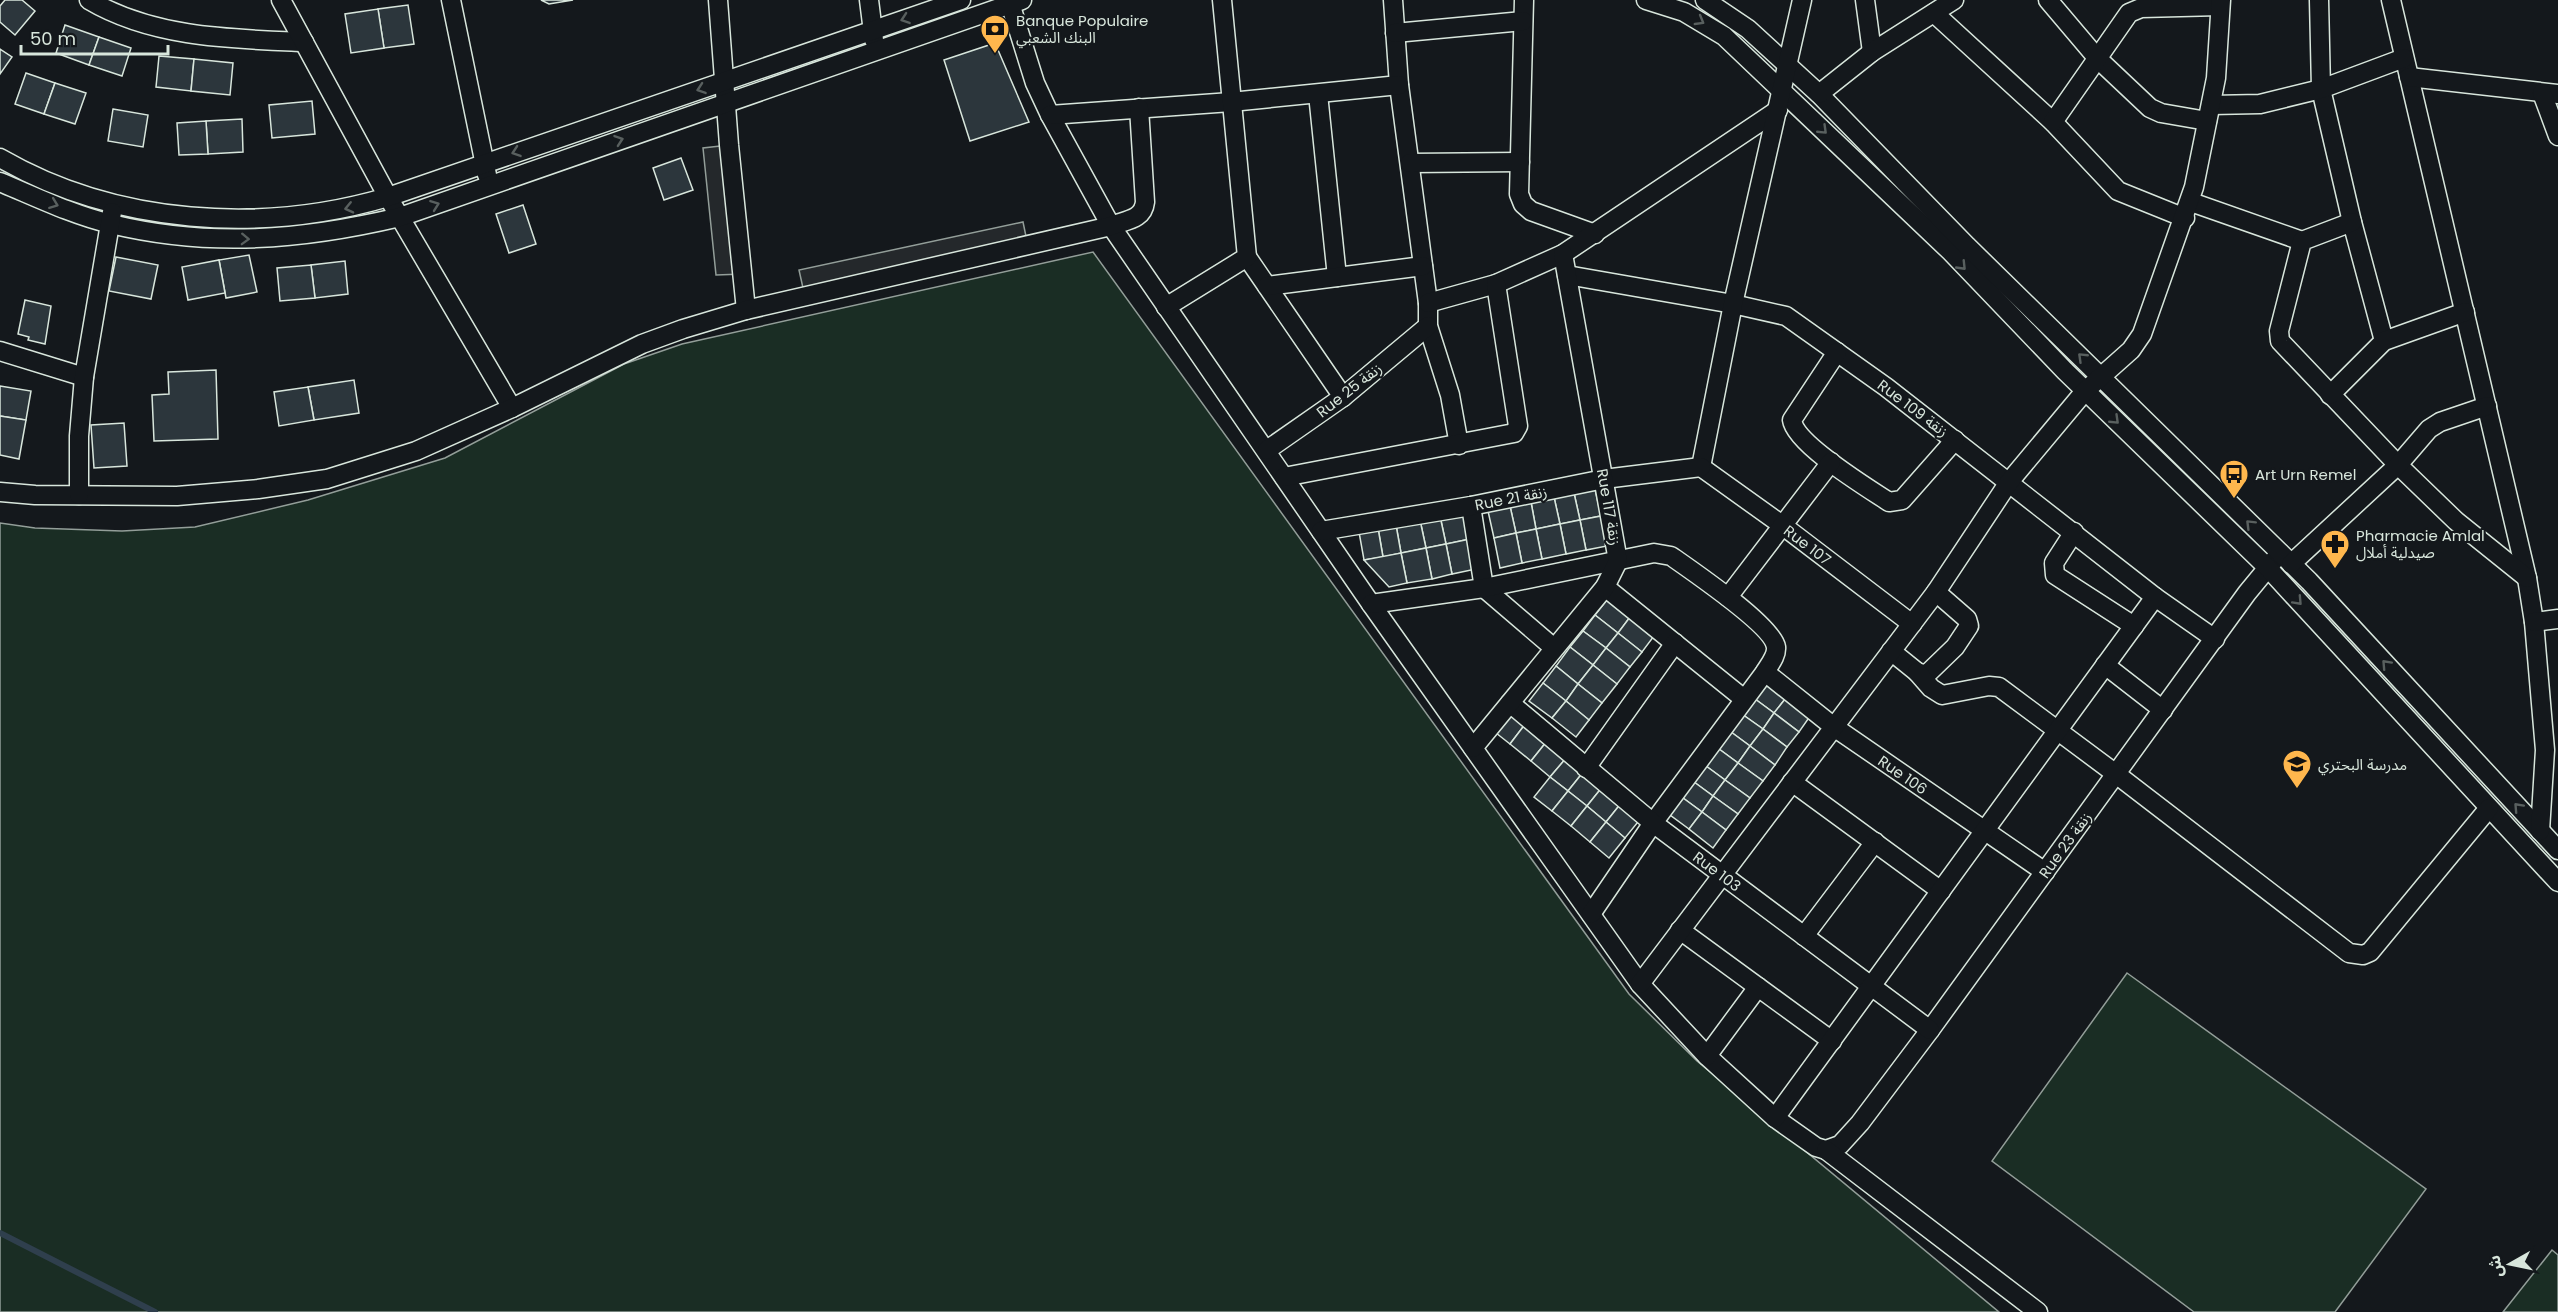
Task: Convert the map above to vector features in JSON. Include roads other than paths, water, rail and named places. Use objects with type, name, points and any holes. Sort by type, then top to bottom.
[{"type":"street","points":[[90,0],[157,28],[233,39],[304,42]]},
{"type":"street","points":[[281,0],[388,197],[512,408]]},
{"type":"street","points":[[452,0],[489,185]]},
{"type":"street","points":[[718,0],[746,310]]},
{"type":"street","points":[[869,0],[875,50]]},
{"type":"street","points":[[0,158],[60,186],[113,202],[159,212],[205,218],[304,216],[349,208],[388,197],[960,0]]},
{"type":"street","points":[[1221,0],[1247,257],[1343,397]]},
{"type":"street","points":[[1393,0],[1399,85],[1428,303],[1428,326],[1450,395],[1460,445]]},
{"type":"street","points":[[1524,0],[1519,194],[1527,208],[1595,234]]},
{"type":"street","points":[[1646,0],[1684,12],[1724,36],[1951,252],[2085,391],[2268,568],[2558,882]]},
{"type":"street","points":[[1705,0],[1748,29],[1820,94],[1967,246],[2103,376],[2285,558],[2558,850]]},
{"type":"street","points":[[1701,467],[1733,304],[1802,0]]},
{"type":"street","points":[[1864,0],[1872,52]]},
{"type":"street","points":[[1820,94],[1872,52],[1954,0]]},
{"type":"street","points":[[2048,0],[2098,59],[2150,108],[2161,113],[2209,113],[2260,104],[2321,89],[2404,58]]},
{"type":"street","points":[[2319,0],[2321,89],[2352,222],[2384,341]]},
{"type":"street","points":[[2391,0],[2527,578],[2550,712],[2540,831]]},
{"type":"street","points":[[0,182],[110,224],[154,232],[210,238],[309,236],[400,217],[1014,1],[1035,83],[1111,226],[1371,604],[1640,984],[1707,1056],[1775,1118],[1816,1148],[1826,1150],[2038,1312]]},
{"type":"street","points":[[1640,984],[1936,592],[2010,482],[2085,391],[2131,350],[2142,334],[2188,210],[2216,78],[2221,3],[2135,10],[2124,18],[2053,122]]},
{"type":"street","points":[[1934,13],[2053,122],[2118,191],[2302,241],[2352,222]]},
{"type":"street","points":[[1395,33],[1523,21]]},
{"type":"street","points":[[2409,77],[2550,94],[2558,136]]},
{"type":"street","points":[[1050,115],[1232,102],[1399,85]]},
{"type":"street","points":[[1318,93],[1337,277]]},
{"type":"street","points":[[0,492],[177,496],[258,489],[327,479],[416,450],[512,408],[642,344],[746,310],[1111,226],[1140,215],[1144,211],[1146,202],[1139,108]]},
{"type":"street","points":[[1428,303],[1496,284],[1563,255],[1778,110]]},
{"type":"street","points":[[1410,163],[1520,162]]},
{"type":"street","points":[[79,495],[79,435],[84,377],[113,202]]},
{"type":"street","points":[[154,232],[159,212]]},
{"type":"street","points":[[270,218],[271,238]]},
{"type":"street","points":[[2302,241],[2279,336],[2284,346],[2398,465],[2456,521],[2527,578]]},
{"type":"street","name":"Rue 117 زنقة","points":[[1473,748],[1605,587],[1618,561],[1563,255]]},
{"type":"street","points":[[1166,307],[1247,257]]},
{"type":"street","points":[[1267,286],[1423,266]]},
{"type":"street","name":"Rue 109 زنقة","points":[[1567,275],[1733,304],[1786,316],[1955,440],[2155,597],[2215,639]]},
{"type":"street","points":[[1284,477],[1510,435],[1517,430],[1496,284]]},
{"type":"street","points":[[2330,395],[2384,341],[2465,312]]},
{"type":"street","name":"Rue 25 زنقة","points":[[1267,450],[1343,397],[1428,326]]},
{"type":"street","points":[[0,351],[84,377]]},
{"type":"street","points":[[1837,352],[1792,420],[1796,432],[1831,462],[1889,502],[1896,502],[1902,500],[1955,440]]},
{"type":"street","name":"Rue 23 زنقة","points":[[1826,1150],[1840,1145],[1849,1137],[2046,872],[2247,593],[2268,568],[2285,558],[2398,465],[2429,429],[2440,422],[2487,406]]},
{"type":"street","points":[[1728,597],[1831,462]]},
{"type":"street","name":"Rue 21 زنقة","points":[[1321,531],[1471,506],[1604,479],[1701,467]]},
{"type":"street","name":"Rue 107","points":[[1701,467],[1782,525],[1912,624]]},
{"type":"street","points":[[1471,506],[1484,588],[1554,648]]},
{"type":"street","points":[[2074,532],[2054,563],[2055,575],[2134,626]]},
{"type":"street","points":[[1371,604],[1484,588],[1654,553],[1671,556],[1728,597],[1773,638],[1775,653],[1765,672],[1653,823],[1591,914]]},
{"type":"street","points":[[1605,587],[1744,699]]},
{"type":"street","points":[[1917,672],[1926,675],[1932,671],[1955,647],[1969,626],[1967,619],[1936,592]]},
{"type":"street","points":[[1775,1118],[2155,597]]},
{"type":"street","points":[[2534,622],[2558,619]]},
{"type":"street","points":[[1586,768],[1675,643]]},
{"type":"street","points":[[1891,651],[1917,672],[1931,688],[1942,695],[1989,686],[1999,687],[2349,953],[2356,955],[2370,952],[2489,808]]},
{"type":"street","points":[[2104,665],[2163,710]]},
{"type":"street","name":"Rue 106","points":[[1765,672],[1834,727],[2046,872]]},
{"type":"street","name":"Rue 103","points":[[1510,703],[1653,823],[1930,1030]]},
{"type":"street","points":[[1792,782],[1941,891]]},
{"type":"street","points":[[1804,936],[1875,842]]},
{"type":"street","points":[[1680,930],[1832,1041]]},
{"type":"street","points":[[1707,1056],[1758,987]]},
{"type":"waterway","points":[[0,1233],[155,1312]]},
{"type":"place","name":"Banque Populaire البنك الشعبي","points":[[995,54]]},
{"type":"place","name":"Art Urn Remel","points":[[2234,500]]},
{"type":"place","name":"Pharmacie Amlal صيدلية أملال","points":[[2335,570]]},
{"type":"place","name":"مدرسة البحتري","points":[[2297,790]]}]
